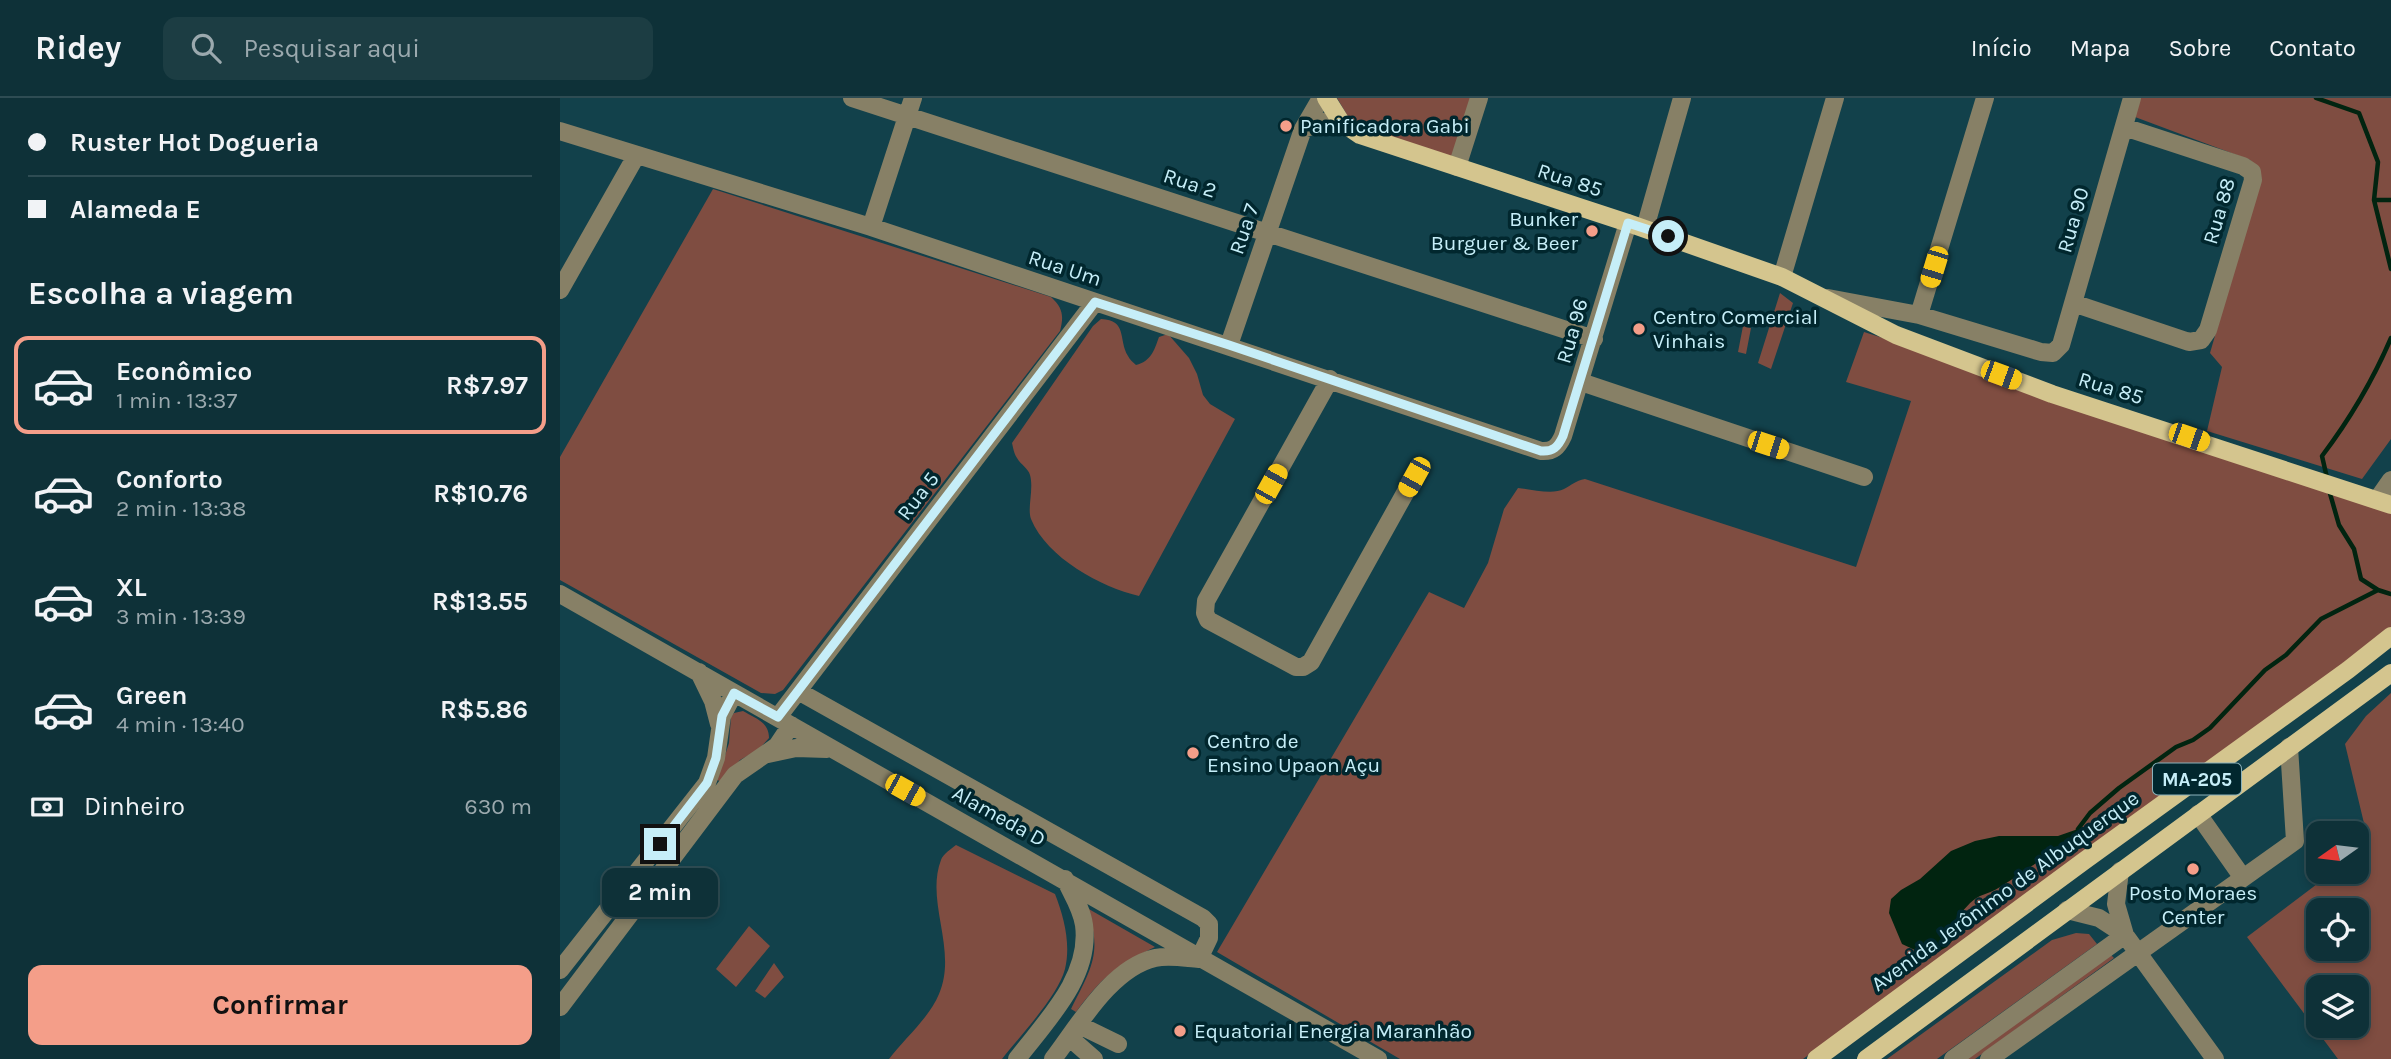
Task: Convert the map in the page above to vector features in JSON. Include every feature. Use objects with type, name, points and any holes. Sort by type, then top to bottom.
[{"type":"main road","points":[[1326,98],[1341,122]]},
{"type":"main road","name":"Rua 85","points":[[1341,122],[1360,135],[1637,225],[1782,277],[1879,328],[2052,394],[2384,503]]},
{"type":"main road","name":"Avenida Jerônimo de Albuquerque","points":[[1816,1059],[2391,636]]},
{"type":"main road","name":"MA-205","points":[[1866,1059],[2391,673]]},
{"type":"street","name":"Rua 2","points":[[852,98],[910,107],[1268,232],[1594,339]]},
{"type":"street","name":"Rua 7","points":[[1229,345],[1303,128],[1321,98]]},
{"type":"street","points":[[1457,167],[1479,98]]},
{"type":"street","name":"Rua 96","points":[[1554,450],[1563,436],[1594,339],[1682,98]]},
{"type":"street","points":[[1782,277],[1835,98]]},
{"type":"street","points":[[1919,315],[1985,98]]},
{"type":"street","name":"Rua 90","points":[[2053,353],[2061,345],[2132,98]]},
{"type":"street","points":[[871,227],[910,107]]},
{"type":"street","points":[[1303,128],[1327,121],[1341,122]]},
{"type":"street","name":"Rua 88","points":[[2073,303],[2189,342],[2201,340],[2208,330],[2253,175],[2243,166],[2124,127]]},
{"type":"street","name":"Rua Um","points":[[560,131],[871,227],[1541,451],[1554,450]]},
{"type":"street","points":[[560,290],[636,156]]},
{"type":"street","name":"Rua 85","points":[[1824,297],[1919,315],[2041,352],[2053,353]]},
{"type":"street","name":"Rua 5","points":[[560,1007],[735,775],[781,743],[784,721],[798,691],[1095,302]]},
{"type":"street","points":[[1330,379],[1206,601],[1205,613],[1208,620],[1296,667],[1307,666],[1414,477]]},
{"type":"street","points":[[1581,382],[1864,477]]},
{"type":"street","points":[[2384,503],[2391,480]]},
{"type":"street","name":"Alameda D","points":[[560,594],[1378,1059]]},
{"type":"street","points":[[699,672],[713,701],[720,728]]},
{"type":"street","points":[[798,691],[1203,918],[1209,924],[1209,938],[1199,959],[1155,958],[1132,968],[1111,983],[1056,1058]]},
{"type":"street","points":[[560,970],[707,783],[716,758],[724,710],[734,693]]},
{"type":"street","points":[[1989,1059],[2295,841],[2289,747]]},
{"type":"street","points":[[762,756],[796,748],[833,749]]},
{"type":"street","points":[[978,830],[994,802]]},
{"type":"street","points":[[2198,814],[2243,878]]},
{"type":"street","points":[[2120,871],[2116,904],[2125,935]]},
{"type":"street","points":[[1017,1059],[1062,1000],[1079,967],[1085,940],[1084,923],[1065,879]]},
{"type":"street","points":[[2067,910],[2099,918],[2125,935],[2215,1059]]},
{"type":"street","points":[[596,925],[609,926],[613,937]]},
{"type":"street","points":[[1952,1059],[2125,935]]},
{"type":"street","points":[[1074,1031],[1118,1044]]},
{"type":"street","points":[[1074,1031],[1094,1059]]},
{"type":"shaded area","points":[[1337,98],[1472,98],[1452,162],[1363,131],[1350,120]]},
{"type":"shaded area","points":[[2140,98],[2391,98],[2391,439],[2362,479],[2207,431],[2222,367],[2210,353],[2261,177],[2258,168],[2250,160],[2135,117]]},
{"type":"shaded area","points":[[713,189],[1051,297],[1058,305],[1062,317],[1060,331],[783,690],[775,694],[761,693],[560,580],[560,457]]},
{"type":"shaded area","points":[[1780,293],[1793,303],[1771,369],[1758,363]]},
{"type":"shaded area","points":[[1101,319],[1110,320],[1119,327],[1125,350],[1136,365],[1149,358],[1159,337],[1168,334],[1189,358],[1203,395],[1210,404],[1235,419],[1139,596],[1092,578],[1049,546],[1031,519],[1030,475],[1016,456],[1012,443],[1093,326]]},
{"type":"shaded area","points":[[1743,326],[1751,328],[1746,354],[1738,352]]},
{"type":"shaded area","points":[[1864,332],[2138,418],[2391,504],[2391,627],[2168,800],[1803,1059],[1400,1059],[1217,952],[1429,592],[1464,608],[1488,563],[1504,509],[1518,488],[1554,492],[1585,479],[1856,567],[1911,401],[1846,382]]},
{"type":"shaded area","points":[[2391,693],[2391,1059],[2338,1059],[2322,1038],[2369,1038],[2369,975],[2306,975],[2306,1016],[2247,937],[2317,884],[2370,884],[2370,821],[2363,821],[2345,744],[2366,716]]},
{"type":"shaded area","points":[[743,711],[764,724],[769,738],[758,750],[740,760],[723,782],[717,780],[729,743],[731,717],[734,713]]},
{"type":"shaded area","points":[[2078,829],[2078,833],[2030,868],[1970,903],[1956,919],[1958,934],[1947,947],[1931,955],[1902,944],[1889,913],[1891,899],[1920,879],[1951,851],[1975,841],[1999,836],[2058,836]]},
{"type":"shaded area","points":[[956,845],[1055,894],[1066,931],[1065,969],[1047,1003],[1002,1059],[889,1059],[923,1019],[939,994],[945,960],[938,909],[937,876],[942,858]]},
{"type":"shaded area","points":[[1087,908],[1155,947],[1111,974],[1076,1012],[1071,1009],[1089,971],[1094,949],[1092,924]]},
{"type":"shaded area","points":[[749,926],[770,946],[736,987],[716,969]]},
{"type":"shaded area","points":[[2076,933],[2089,934],[2097,944],[1937,1059],[1887,1059],[2052,940]]},
{"type":"shaded area","points":[[2110,954],[2114,958],[1975,1059],[1963,1059]]},
{"type":"shaded area","points":[[774,963],[784,977],[765,998],[755,991]]},
{"type":"waterway","points":[[2316,98],[2359,113],[2378,162],[2374,200],[2391,269]]},
{"type":"waterway","points":[[2375,200],[2391,200]]},
{"type":"waterway","points":[[2327,478],[2322,456],[2360,399],[2391,338]]},
{"type":"waterway","points":[[2329,490],[2339,525],[2354,549],[2361,579],[2378,590],[2391,594]]},
{"type":"waterway","points":[[2078,829],[2090,813],[2119,788],[2176,747],[2193,740],[2210,728],[2265,670],[2286,655],[2321,619],[2378,590]]},
{"type":"place","name":"Panificadora Gabi","points":[[1286,126]]},
{"type":"place","name":"Bunker Burguer & Beer","points":[[1592,231]]},
{"type":"place","name":"Centro Comercial Vinhais","points":[[1639,329]]},
{"type":"place","name":"Centro de Ensino Upaon Açu","points":[[1193,753]]},
{"type":"place","name":"Posto Moraes Center","points":[[2193,869]]},
{"type":"place","name":"Equatorial Energia Maranhão","points":[[1180,1031]]},
{"type":"route","points":[[660,844],[707,783],[716,758],[722,716],[734,693],[778,717],[1095,302],[1541,451],[1549,451],[1554,450],[1563,436],[1628,223],[1668,236]]}]
